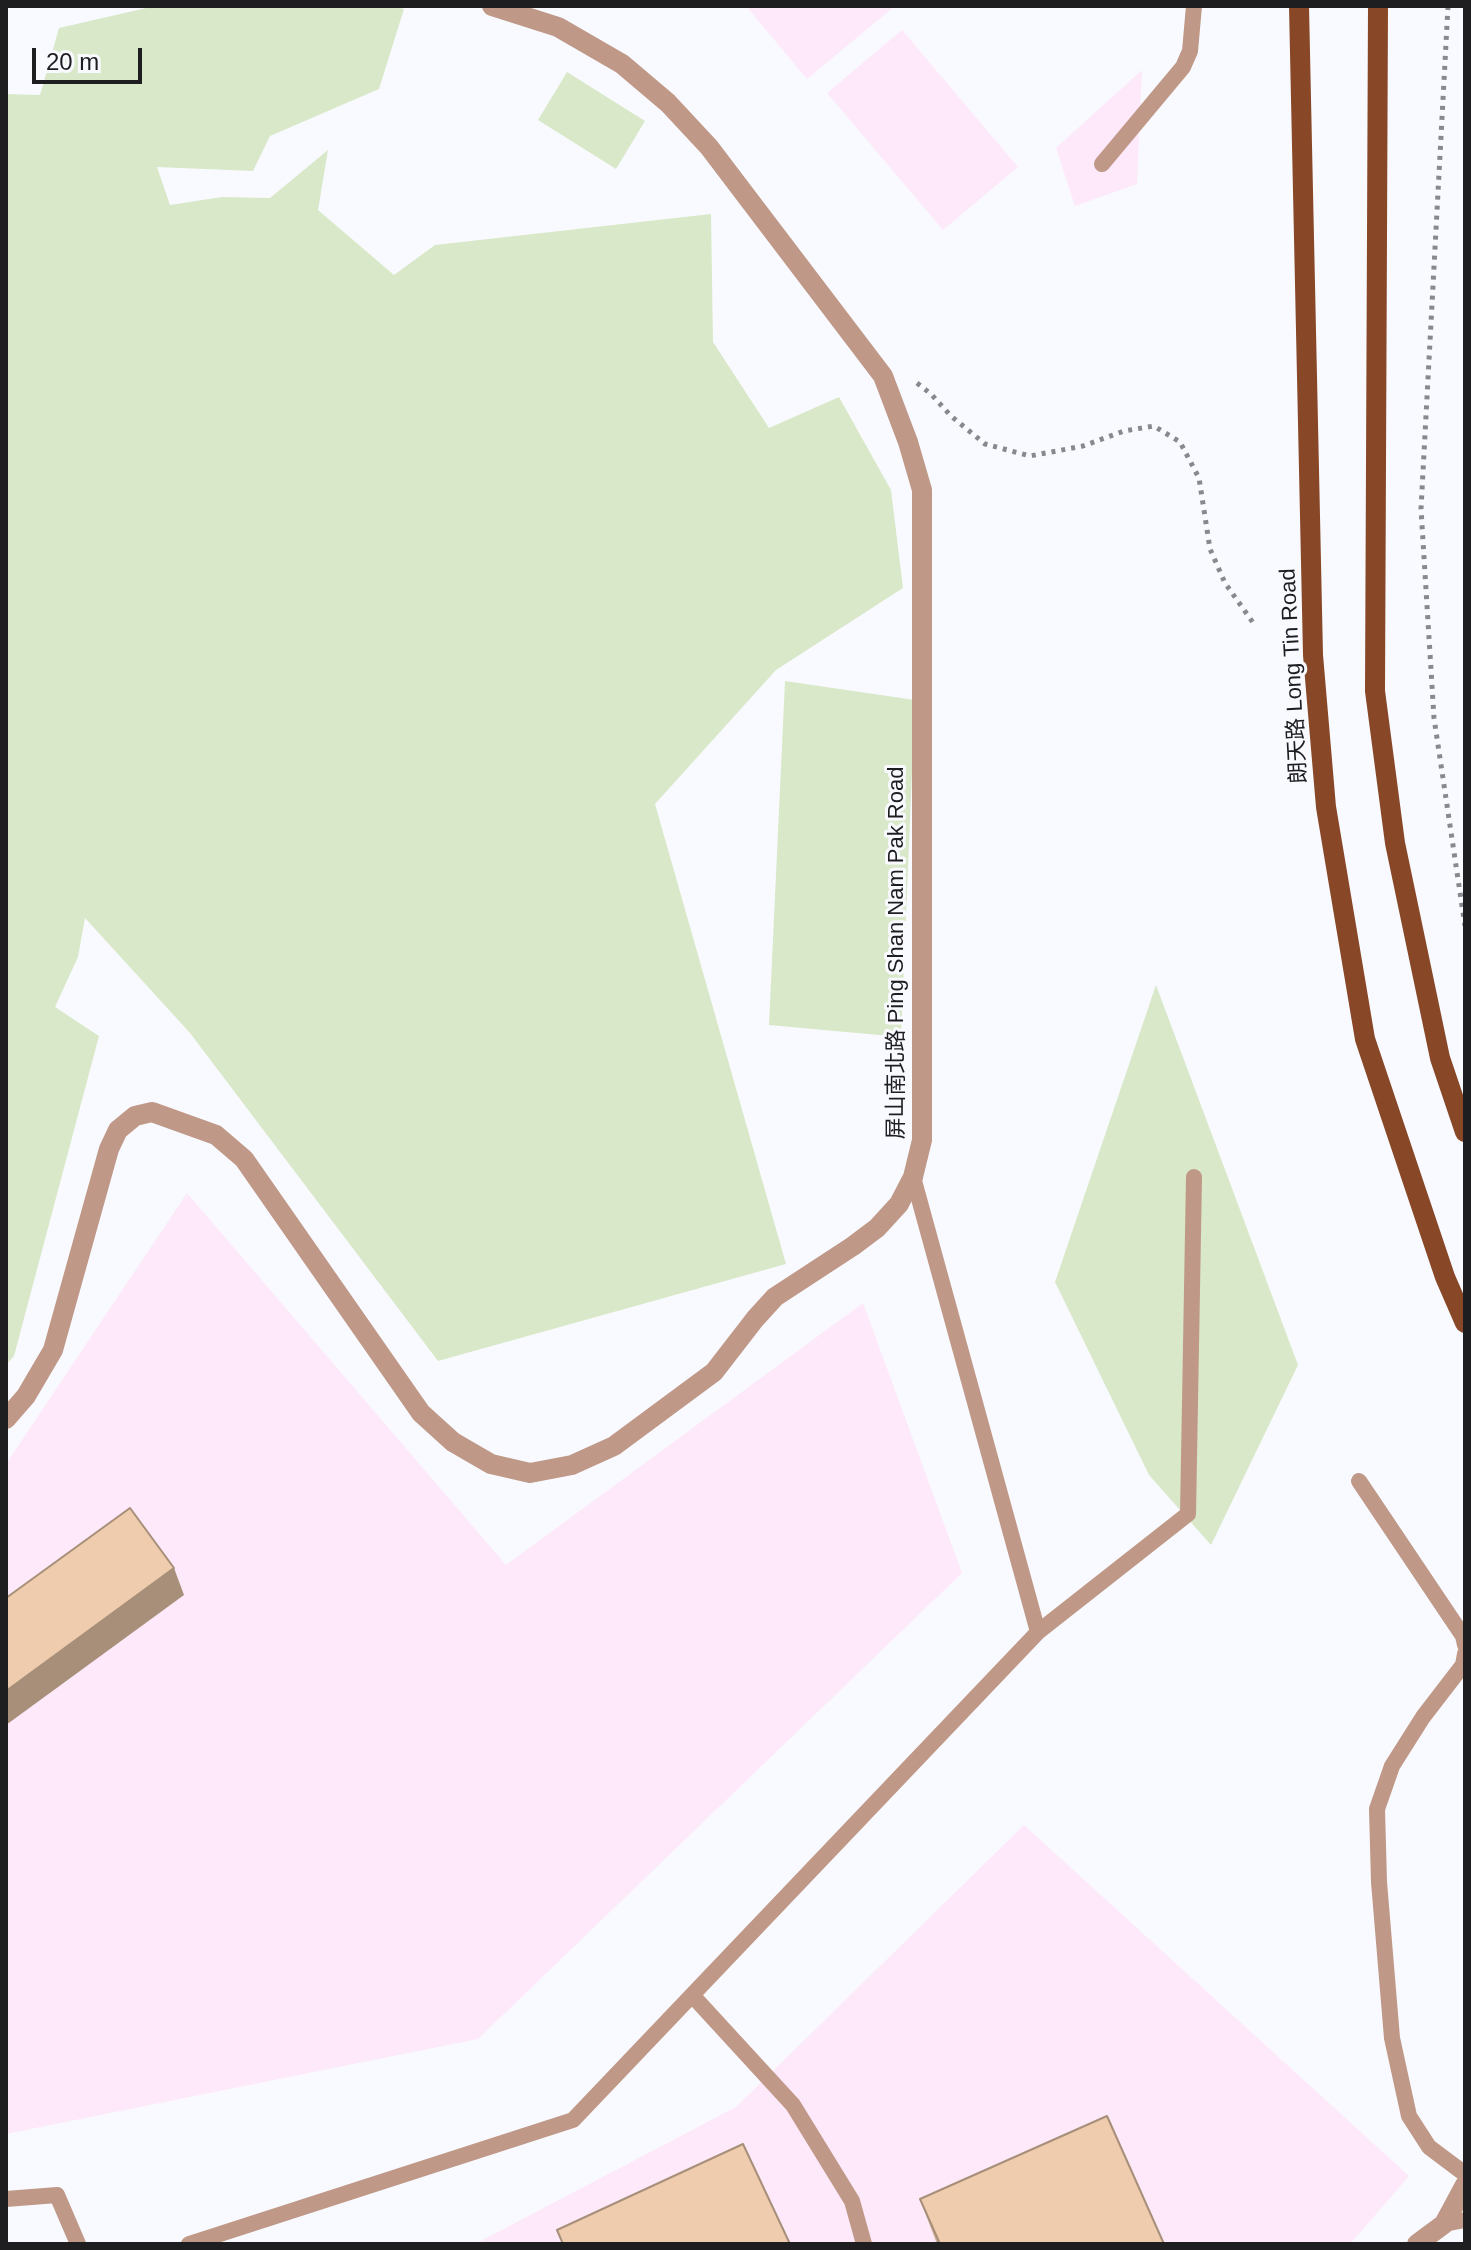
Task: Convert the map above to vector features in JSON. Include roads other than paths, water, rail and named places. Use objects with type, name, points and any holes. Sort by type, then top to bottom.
[{"type":"main road","name":"朗天路 Long Tin Road","points":[[1299,6],[1313,655],[1326,807],[1365,1039],[1445,1277],[1465,1323]]},
{"type":"main road","points":[[1378,6],[1375,691],[1395,843],[1440,1058],[1465,1132]]},
{"type":"street","name":"屏山南北路 Ping Shan Nam Pak Road","points":[[6,1419],[26,1396],[53,1350],[109,1149],[118,1130],[135,1116],[152,1112],[216,1135],[244,1159],[421,1413],[453,1442],[491,1464],[530,1473],[572,1465],[614,1446],[714,1372],[775,1297],[877,1228],[899,1204],[913,1177],[922,1140],[922,490],[908,442],[883,376],[709,147],[668,103],[622,64],[558,27],[492,6]]},
{"type":"street","points":[[1417,2244],[1444,2224],[1465,2185]]},
{"type":"lane","points":[[1102,164],[1183,67],[1190,51],[1194,6]]},
{"type":"lane","points":[[913,1177],[1038,1632]]},
{"type":"lane","points":[[189,2244],[573,2120],[1038,1632],[1188,1514],[1194,1177]]},
{"type":"lane","points":[[1359,1481],[1463,1636],[1465,1645]]},
{"type":"lane","points":[[1465,1654],[1463,1665],[1423,1717],[1392,1766],[1377,1809],[1379,1882],[1392,2038],[1409,2116],[1429,2147],[1465,2174]]},
{"type":"lane","points":[[692,1995],[793,2105],[852,2201],[864,2244]]},
{"type":"lane","points":[[6,2199],[57,2195],[78,2244]]},
{"type":"lane","points":[[1444,2224],[1465,2220]]}]
